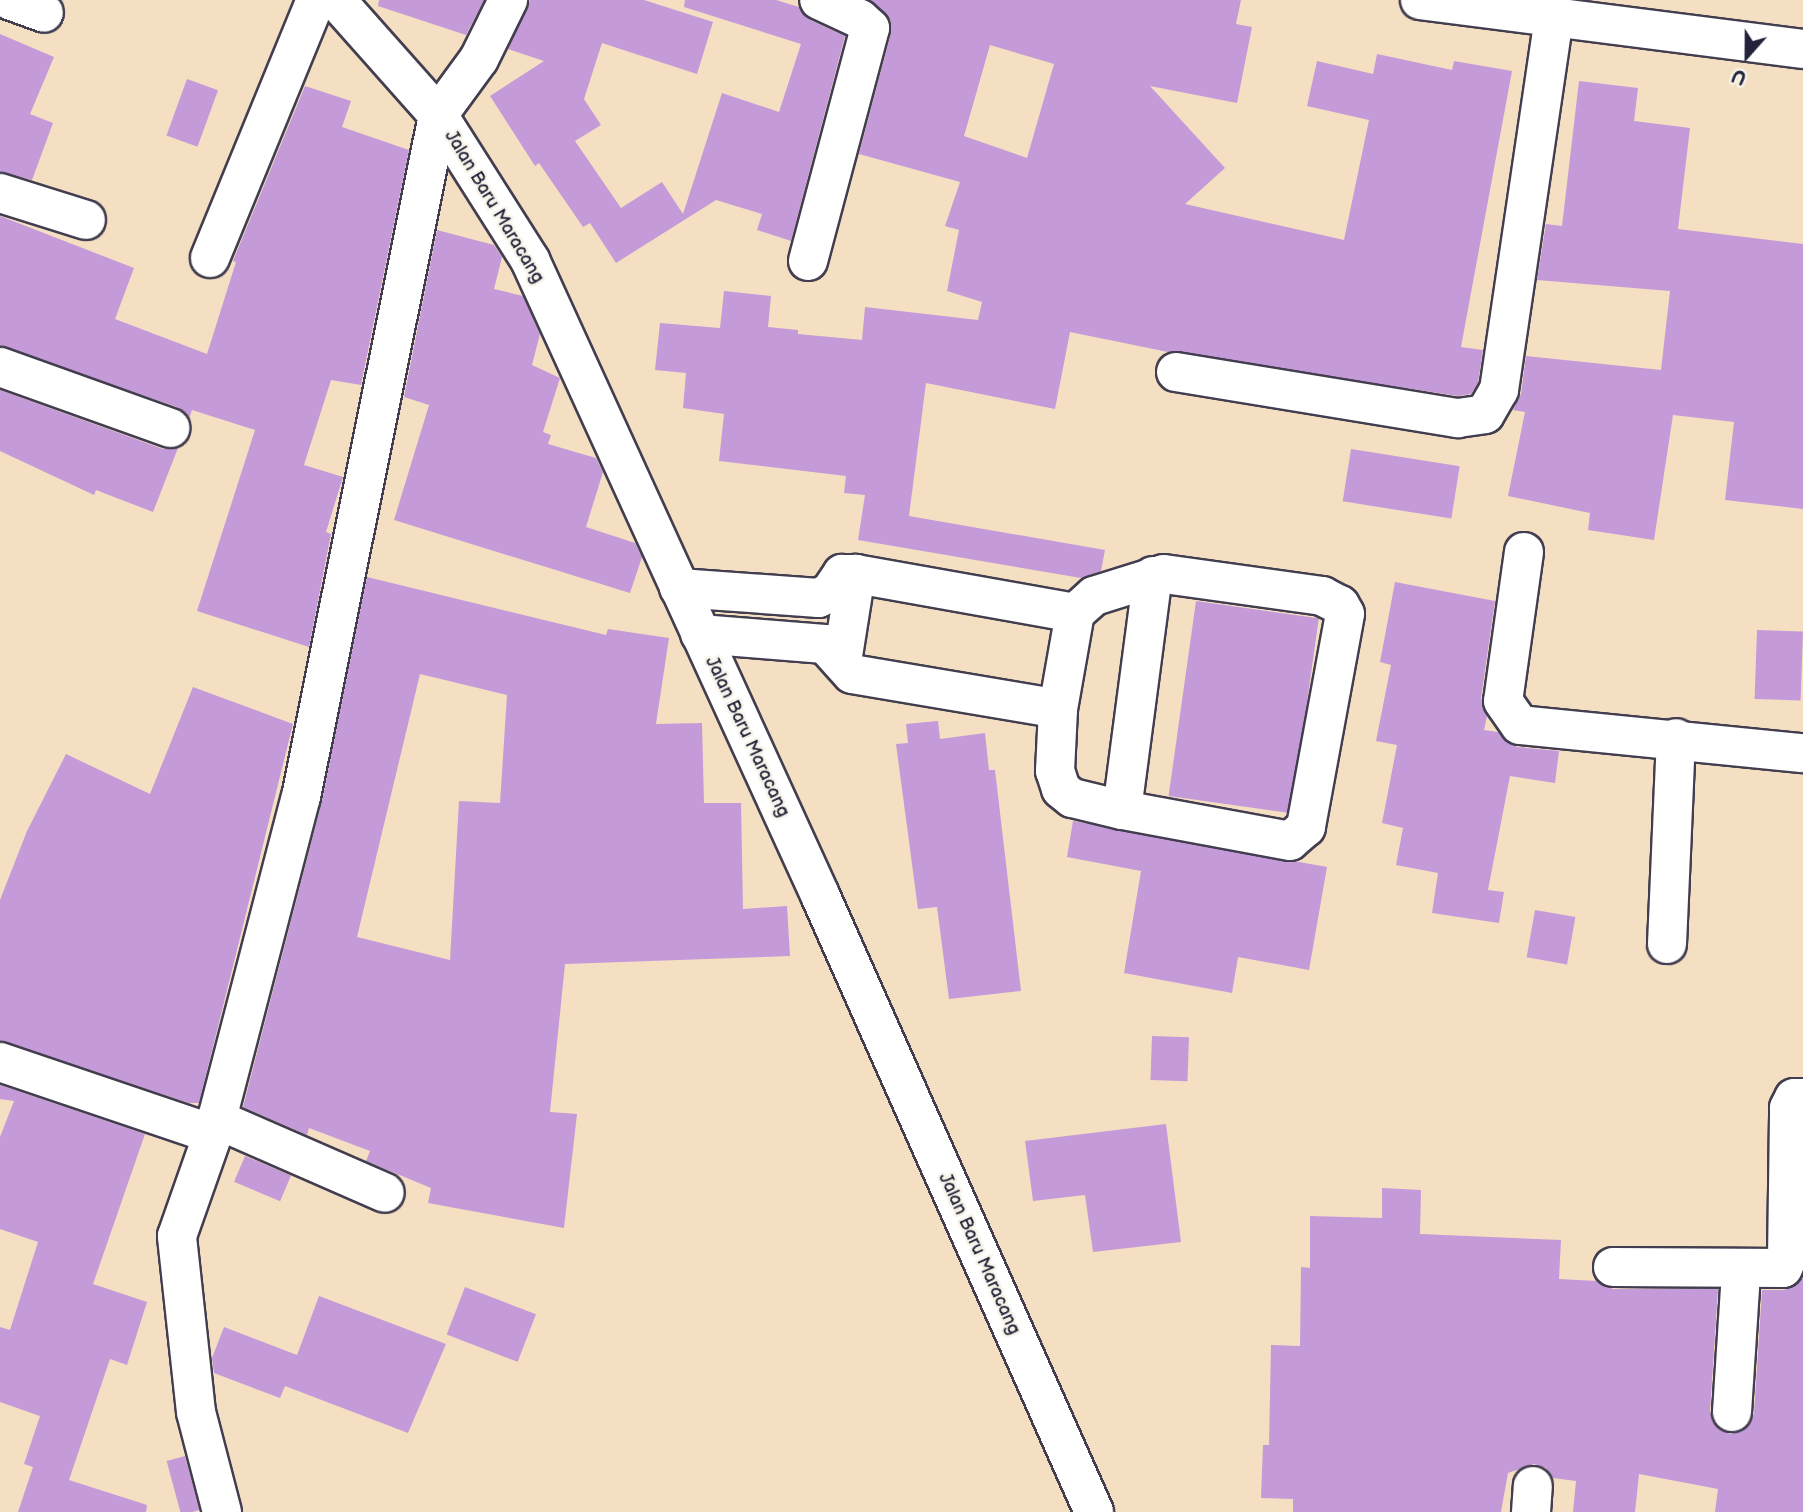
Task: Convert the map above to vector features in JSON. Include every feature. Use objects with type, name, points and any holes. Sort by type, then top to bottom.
[{"type":"street","points":[[9,0],[44,13]]},
{"type":"street","points":[[210,258],[316,0]]},
{"type":"street","name":"Jalan Baru Maracang","points":[[336,0],[438,115],[530,260],[1094,1512]]},
{"type":"street","points":[[222,1512],[196,1412],[177,1236],[215,1126],[301,797],[438,115],[479,59],[508,0]]},
{"type":"street","points":[[808,261],[870,28],[860,19],[819,0]]},
{"type":"street","points":[[1420,0],[1803,49]]},
{"type":"street","points":[[1176,372],[1458,418],[1485,414],[1499,390],[1554,19]]},
{"type":"street","points":[[0,193],[86,220]]},
{"type":"street","points":[[0,367],[170,428]]},
{"type":"street","points":[[1524,552],[1503,701],[1509,714],[1520,725],[1536,729],[1676,738],[1803,753]]},
{"type":"street","points":[[679,587],[819,598],[830,592],[842,574],[856,574],[1075,613]]},
{"type":"street","points":[[842,662],[856,574]]},
{"type":"street","points":[[1122,810],[1153,576]]},
{"type":"street","points":[[1153,576],[1214,580],[1322,596],[1340,605],[1345,614],[1306,827],[1298,836],[1281,840],[1122,810],[1072,799],[1061,789],[1055,771],[1058,709],[1075,613],[1094,596],[1153,576]]},
{"type":"street","points":[[700,634],[818,642],[825,644],[852,674],[1058,709]]},
{"type":"street","points":[[1667,944],[1676,738]]},
{"type":"street","points":[[0,1062],[215,1126],[385,1193]]},
{"type":"street","points":[[1613,1267],[1741,1271],[1783,1268],[1787,1259],[1789,1108],[1794,1098],[1803,1098]]},
{"type":"street","points":[[1732,1412],[1741,1271]]},
{"type":"building","points":[[379,0],[484,0],[466,35],[378,6]]},
{"type":"building","points":[[530,0],[644,0],[713,22],[697,74],[602,43],[584,99],[601,125],[575,141],[621,208],[662,182],[683,214],[722,93],[779,112],[801,44],[684,7],[685,0],[776,0],[799,7],[810,20],[845,36],[791,241],[757,230],[762,214],[716,200],[616,263],[590,223],[583,227],[539,163],[535,166],[490,96],[544,61],[508,49]]},
{"type":"building","points":[[871,0],[1241,0],[1236,24],[1252,27],[1237,103],[1150,86],[1225,168],[1185,204],[1344,240],[1369,120],[1307,106],[1317,61],[1373,74],[1377,54],[1452,70],[1454,61],[1512,71],[1461,347],[1483,350],[1478,383],[1471,394],[1458,396],[1168,352],[1070,332],[1055,409],[926,383],[909,516],[1105,550],[1101,571],[1081,578],[858,540],[865,495],[844,493],[846,476],[719,461],[724,414],[683,408],[686,373],[655,370],[660,323],[720,328],[724,291],[771,296],[768,327],[798,330],[798,334],[862,340],[865,307],[978,320],[982,302],[947,291],[959,230],[945,226],[960,182],[859,154],[891,33],[891,21]],"holes":[[[990,45],[1054,64],[1027,158],[964,136]]]},
{"type":"building","points":[[0,34],[54,57],[30,114],[53,123],[32,180],[0,172]]},
{"type":"building","points":[[187,79],[218,90],[197,147],[166,135]]},
{"type":"building","points":[[1579,81],[1638,88],[1634,121],[1690,128],[1678,229],[1803,244],[1803,509],[1725,500],[1734,422],[1673,415],[1654,540],[1588,530],[1590,513],[1508,496],[1525,412],[1513,410],[1521,394],[1526,356],[1661,370],[1670,291],[1537,280],[1546,224],[1562,226]]},
{"type":"building","points":[[305,86],[351,101],[342,127],[409,150],[361,385],[331,380],[304,465],[343,477],[326,532],[331,534],[309,647],[197,611],[255,430],[192,410],[189,419],[177,407],[0,346],[0,216],[134,268],[115,319],[207,354],[236,262],[233,261]]},
{"type":"building","points":[[437,230],[494,245],[502,257],[494,289],[523,296],[540,334],[532,365],[560,378],[543,432],[551,435],[548,444],[596,458],[603,472],[586,527],[635,543],[642,557],[630,593],[394,520],[429,405],[404,397]]},
{"type":"building","points":[[0,390],[163,449],[178,448],[153,512],[96,490],[94,495],[0,451]]},
{"type":"building","points":[[1351,449],[1460,466],[1451,519],[1343,501]]},
{"type":"building","points":[[367,577],[606,635],[608,629],[669,638],[656,724],[702,723],[704,803],[741,803],[743,909],[787,906],[790,956],[565,964],[550,1112],[577,1114],[564,1228],[428,1203],[431,1188],[366,1161],[370,1151],[309,1128],[307,1135],[243,1107],[322,801]],"holes":[[[420,674],[507,695],[500,803],[459,801],[450,960],[357,937]]]},
{"type":"building","points":[[1395,582],[1495,601],[1481,698],[1487,716],[1484,730],[1498,732],[1517,747],[1559,751],[1555,783],[1510,776],[1488,890],[1504,892],[1499,923],[1432,913],[1438,873],[1396,865],[1403,828],[1382,823],[1397,745],[1376,741],[1391,665],[1380,662]]},
{"type":"building","points":[[1196,601],[1319,618],[1291,813],[1169,796]]},
{"type":"building","points":[[1757,630],[1803,632],[1801,701],[1755,699]]},
{"type":"building","points":[[193,687],[293,724],[199,1103],[189,1103],[0,1041],[0,900],[27,831],[66,754],[150,794]]},
{"type":"building","points":[[938,721],[940,739],[985,733],[989,770],[995,770],[1021,991],[949,999],[937,907],[918,909],[896,744],[908,743],[906,724]]},
{"type":"building","points":[[1073,821],[1327,867],[1309,970],[1238,957],[1232,993],[1124,973],[1141,871],[1067,857]]},
{"type":"building","points":[[1535,910],[1575,917],[1567,964],[1527,957]]},
{"type":"building","points":[[1152,1036],[1189,1037],[1187,1081],[1150,1080]]},
{"type":"building","points":[[0,1085],[145,1134],[93,1284],[147,1302],[127,1365],[110,1359],[69,1480],[147,1505],[146,1512],[18,1512],[33,1467],[24,1464],[40,1416],[0,1402],[0,1327],[10,1330],[38,1242],[0,1229],[0,1137],[14,1101],[0,1099]]},
{"type":"building","points":[[1166,1124],[1181,1242],[1093,1252],[1085,1195],[1033,1201],[1025,1141]]},
{"type":"building","points":[[245,1156],[291,1176],[280,1201],[234,1182]]},
{"type":"building","points":[[1382,1188],[1421,1190],[1420,1234],[1561,1240],[1559,1279],[1597,1281],[1613,1289],[1718,1289],[1710,1411],[1713,1422],[1730,1434],[1742,1431],[1754,1414],[1762,1290],[1784,1290],[1803,1278],[1803,1512],[1715,1512],[1718,1489],[1639,1474],[1635,1512],[1573,1512],[1576,1481],[1553,1478],[1546,1468],[1534,1464],[1508,1473],[1501,1512],[1293,1512],[1293,1499],[1261,1498],[1263,1445],[1269,1445],[1271,1345],[1300,1346],[1301,1267],[1310,1268],[1310,1216],[1382,1218]]},
{"type":"building","points":[[465,1287],[536,1314],[518,1362],[447,1335]]},
{"type":"building","points":[[319,1296],[446,1344],[408,1433],[285,1386],[280,1398],[214,1373],[212,1358],[224,1327],[297,1355]]},
{"type":"building","points":[[185,1456],[199,1510],[180,1512],[167,1461]]}]
